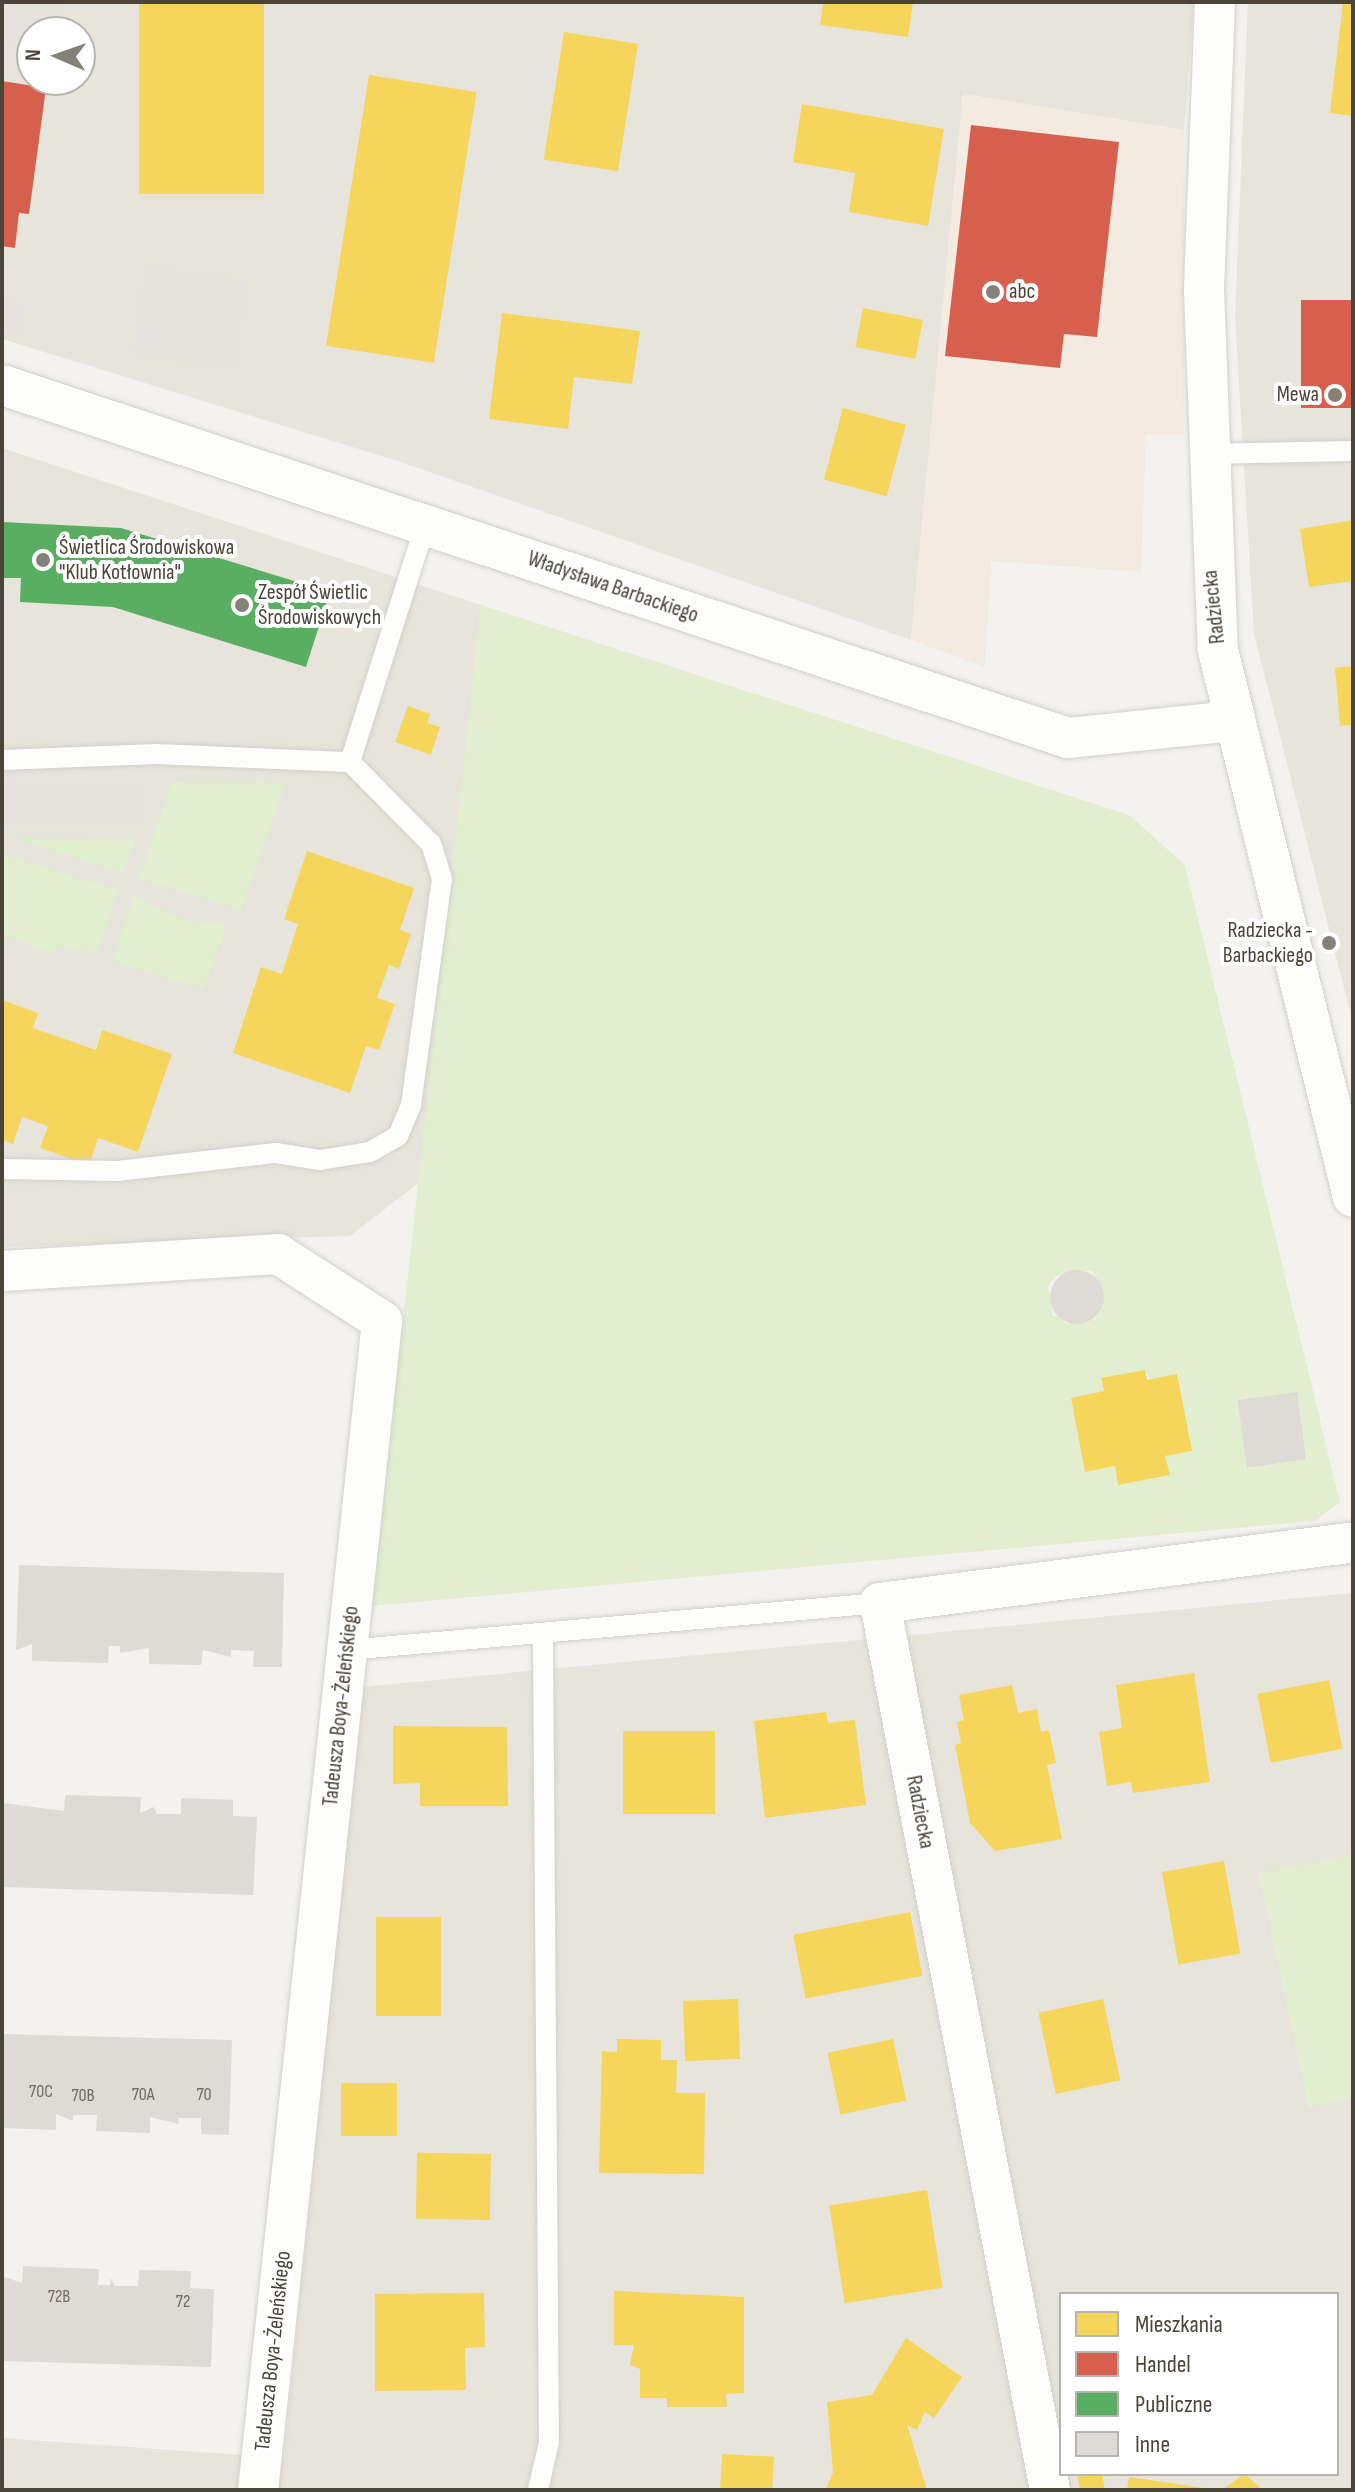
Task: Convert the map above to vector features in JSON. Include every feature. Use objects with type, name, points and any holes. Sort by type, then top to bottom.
[{"type":"street","name":"Radziecka","points":[[1215,2],[1205,454],[1210,571],[1232,721],[1353,1197]]},
{"type":"street","name":"Władysława Barbackiego","points":[[2,385],[1068,738],[1232,721]]},
{"type":"street","name":"Tadeusza Boya-Żeleńskiego","points":[[2,1271],[278,1254],[382,1321],[258,2490]]},
{"type":"street","points":[[880,1603],[1353,1542]]},
{"type":"street","name":"Radziecka","points":[[880,1603],[1050,2490]]},
{"type":"lane","points":[[1205,454],[1353,451]]},
{"type":"lane","points":[[350,762],[426,523]]},
{"type":"lane","points":[[2,760],[156,754],[350,762],[431,844],[442,879],[411,1105],[398,1136],[370,1152],[320,1160],[276,1153],[117,1171],[2,1169]]},
{"type":"lane","points":[[347,1650],[880,1603]]},
{"type":"lane","points":[[538,2490],[549,2442],[543,1635]]},
{"type":"shaded area","points":[[2,2],[1194,2],[1184,130],[963,94],[911,640],[398,461],[2,339]]},
{"type":"shaded area","points":[[2,2],[62,2],[60,16],[16,16],[16,45],[2,43]]},
{"type":"shaded area","points":[[1248,2],[1353,2],[1353,1023],[1254,634],[1235,317]]},
{"type":"shaded area","points":[[963,94],[1184,130],[1184,435],[1146,435],[1141,572],[991,561],[985,667],[911,640]]},
{"type":"shaded area","points":[[146,266],[247,280],[234,370],[133,356]]},
{"type":"shaded area","points":[[2,299],[26,306],[18,334],[2,329]]},
{"type":"shaded area","points":[[2,448],[481,605],[421,1181],[350,1236],[2,1247]]},
{"type":"shaded area","points":[[2,782],[141,784],[140,824],[2,822]]},
{"type":"shaded area","points":[[1353,1593],[1353,1855],[1259,1873],[1309,2107],[1353,2098],[1353,2490],[2,2490],[2,2438],[284,2458],[361,1687]]},
{"type":"green space","points":[[481,605],[1129,815],[1185,865],[1340,1502],[1314,1521],[372,1606]],"holes":[[[1092,1270],[1104,1307],[1095,1310],[1096,1319],[1065,1324],[1063,1315],[1053,1316],[1048,1286],[1056,1276]],[[1145,1371],[1192,1451],[1165,1456],[1169,1475],[1119,1485],[1115,1466],[1085,1472],[1071,1398],[1104,1391],[1101,1379]],[[1297,1393],[1307,1459],[1249,1468],[1239,1402]]]},
{"type":"green space","points":[[265,780],[285,786],[241,911],[139,879],[172,782]]},
{"type":"green space","points":[[9,837],[136,840],[123,874]]},
{"type":"green space","points":[[2,853],[119,890],[97,954],[60,946],[54,954],[2,936]]},
{"type":"green space","points":[[133,896],[183,919],[227,925],[204,990],[113,962]]},
{"type":"green space","points":[[1353,1855],[1353,2098],[1309,2107],[1259,1872]]},
{"type":"building: Mieszkania","points":[[139,2],[264,2],[264,194],[139,194]]},
{"type":"building: Mieszkania","points":[[823,2],[913,2],[908,37],[820,25]]},
{"type":"building: Mieszkania","points":[[1343,2],[1353,2],[1353,116],[1330,113]]},
{"type":"building: Mieszkania","points":[[564,32],[638,44],[618,171],[544,159]]},
{"type":"building: Mieszkania","points":[[369,75],[477,92],[434,363],[326,346]]},
{"type":"building: Mieszkania","points":[[802,104],[944,129],[928,226],[849,212],[855,173],[793,162]]},
{"type":"building: Mieszkania","points":[[863,308],[923,320],[915,359],[855,347]]},
{"type":"building: Mieszkania","points":[[502,313],[640,331],[632,384],[574,377],[568,429],[489,419]]},
{"type":"building: Mieszkania","points":[[843,408],[906,425],[887,496],[824,479]]},
{"type":"building: Mieszkania","points":[[1353,520],[1353,581],[1309,587],[1300,529]]},
{"type":"building: Mieszkania","points":[[1353,666],[1353,725],[1340,726],[1335,668]]},
{"type":"building: Mieszkania","points":[[408,706],[430,714],[427,723],[440,727],[431,755],[395,742]]},
{"type":"building: Mieszkania","points":[[307,851],[414,888],[400,930],[411,934],[399,969],[389,965],[377,998],[395,1004],[379,1050],[366,1046],[350,1093],[233,1053],[261,967],[282,974],[298,924],[284,919]]},
{"type":"building: Mieszkania","points":[[2,1000],[38,1013],[33,1028],[96,1050],[102,1030],[172,1054],[138,1152],[98,1138],[89,1165],[40,1148],[48,1126],[22,1117],[13,1144],[2,1140]]},
{"type":"building: Mieszkania","points":[[1145,1370],[1147,1380],[1177,1374],[1192,1451],[1165,1456],[1170,1475],[1118,1485],[1115,1466],[1085,1472],[1071,1398],[1104,1391],[1101,1378]]},
{"type":"building: Mieszkania","points":[[1194,1673],[1210,1782],[1133,1793],[1131,1782],[1107,1786],[1099,1732],[1122,1728],[1116,1685]]},
{"type":"building: Mieszkania","points":[[1329,1680],[1342,1749],[1271,1763],[1257,1694]]},
{"type":"building: Mieszkania","points":[[1012,1685],[1018,1713],[1037,1709],[1041,1732],[1049,1730],[1056,1763],[1047,1765],[1062,1839],[995,1851],[970,1823],[955,1745],[961,1743],[957,1722],[964,1720],[959,1695]]},
{"type":"building: Mieszkania","points":[[826,1712],[828,1723],[855,1720],[866,1805],[765,1818],[754,1721]]},
{"type":"building: Mieszkania","points":[[393,1726],[507,1727],[508,1806],[420,1806],[420,1783],[393,1784]]},
{"type":"building: Mieszkania","points":[[623,1731],[715,1731],[715,1814],[623,1814]]},
{"type":"building: Mieszkania","points":[[1224,1861],[1240,1954],[1178,1965],[1162,1872]]},
{"type":"building: Mieszkania","points":[[910,1912],[922,1976],[806,1999],[793,1935]]},
{"type":"building: Mieszkania","points":[[376,1917],[441,1917],[441,2016],[376,2016]]},
{"type":"building: Mieszkania","points":[[738,1999],[740,2059],[685,2061],[683,2001]]},
{"type":"building: Mieszkania","points":[[1103,1999],[1120,2080],[1056,2094],[1038,2013]]},
{"type":"building: Mieszkania","points":[[617,2039],[661,2040],[661,2060],[677,2060],[676,2093],[705,2093],[704,2174],[599,2173],[602,2051],[617,2052]]},
{"type":"building: Mieszkania","points":[[893,2039],[906,2101],[841,2115],[827,2053]]},
{"type":"building: Mieszkania","points":[[341,2083],[397,2083],[397,2136],[341,2136]]},
{"type":"building: Mieszkania","points":[[417,2153],[491,2154],[490,2220],[416,2219]]},
{"type":"building: Mieszkania","points":[[927,2190],[942,2288],[845,2303],[829,2205]]},
{"type":"building: Mieszkania","points":[[614,2291],[744,2297],[744,2393],[726,2394],[727,2407],[667,2407],[667,2398],[640,2398],[640,2369],[630,2365],[634,2345],[614,2345]]},
{"type":"building: Mieszkania","points":[[484,2293],[485,2347],[465,2348],[466,2390],[375,2391],[375,2294]]},
{"type":"building: Mieszkania","points":[[906,2338],[962,2377],[934,2418],[925,2412],[917,2430],[907,2425],[927,2490],[825,2490],[833,2473],[827,2402],[872,2395]]},
{"type":"building: Mieszkania","points":[[722,2454],[774,2457],[772,2490],[720,2490]]},
{"type":"building: Mieszkania","points":[[1077,2476],[1102,2476],[1105,2490],[1080,2490]]},
{"type":"building: Mieszkania","points":[[1241,2476],[1246,2476],[1263,2490],[1222,2490]]},
{"type":"building: Mieszkania","points":[[1129,2477],[1204,2488],[1204,2490],[1127,2490]]},
{"type":"building: Handel","points":[[2,81],[16,83],[16,96],[45,96],[29,214],[19,213],[15,248],[2,246]]},
{"type":"building: Handel","points":[[971,125],[1119,142],[1097,337],[1064,334],[1060,368],[945,356]]},
{"type":"building: Handel","points":[[1301,300],[1353,300],[1353,408],[1301,408]]},
{"type":"building: Publiczne","points":[[2,522],[121,528],[330,592],[306,667],[113,607],[20,602],[21,578],[2,578]]},
{"type":"building: Inne","points":[[1077,1270],[1096,1278],[1104,1297],[1096,1316],[1077,1324],[1058,1316],[1050,1297],[1058,1278]]},
{"type":"building: Inne","points":[[1297,1392],[1306,1459],[1247,1468],[1238,1400]]},
{"type":"building: Inne","points":[[19,1565],[284,1573],[282,1667],[253,1667],[254,1651],[231,1650],[231,1657],[203,1650],[201,1665],[149,1664],[149,1648],[120,1653],[120,1646],[109,1646],[108,1663],[32,1661],[32,1644],[16,1650]]},
{"type":"building: Inne","points":[[65,1795],[141,1797],[140,1813],[154,1807],[157,1814],[181,1814],[181,1798],[233,1800],[233,1816],[257,1817],[253,1895],[2,1887],[3,1803],[64,1811]]},
{"type":"building: Inne","points":[[2,2034],[232,2040],[229,2135],[201,2134],[201,2118],[178,2118],[179,2124],[150,2117],[150,2133],[96,2131],[97,2115],[73,2115],[73,2121],[56,2114],[56,2130],[2,2128]]},
{"type":"building: Inne","points":[[23,2266],[99,2269],[98,2285],[110,2285],[110,2278],[115,2286],[138,2286],[139,2270],[191,2271],[190,2288],[214,2289],[211,2367],[2,2361],[2,2276],[22,2283]]},
{"type":"place","name":"abc","points":[[993,292]]},
{"type":"place","name":"Mewa","points":[[1335,395]]},
{"type":"place","name":"Świetlica Środowiskowa \"Klub Kotłownia\"","points":[[43,560]]},
{"type":"place","name":"Zespół Świetlic Środowiskowych","points":[[242,605]]},
{"type":"place","name":"Radziecka - Barbackiego","points":[[1329,943]]}]
